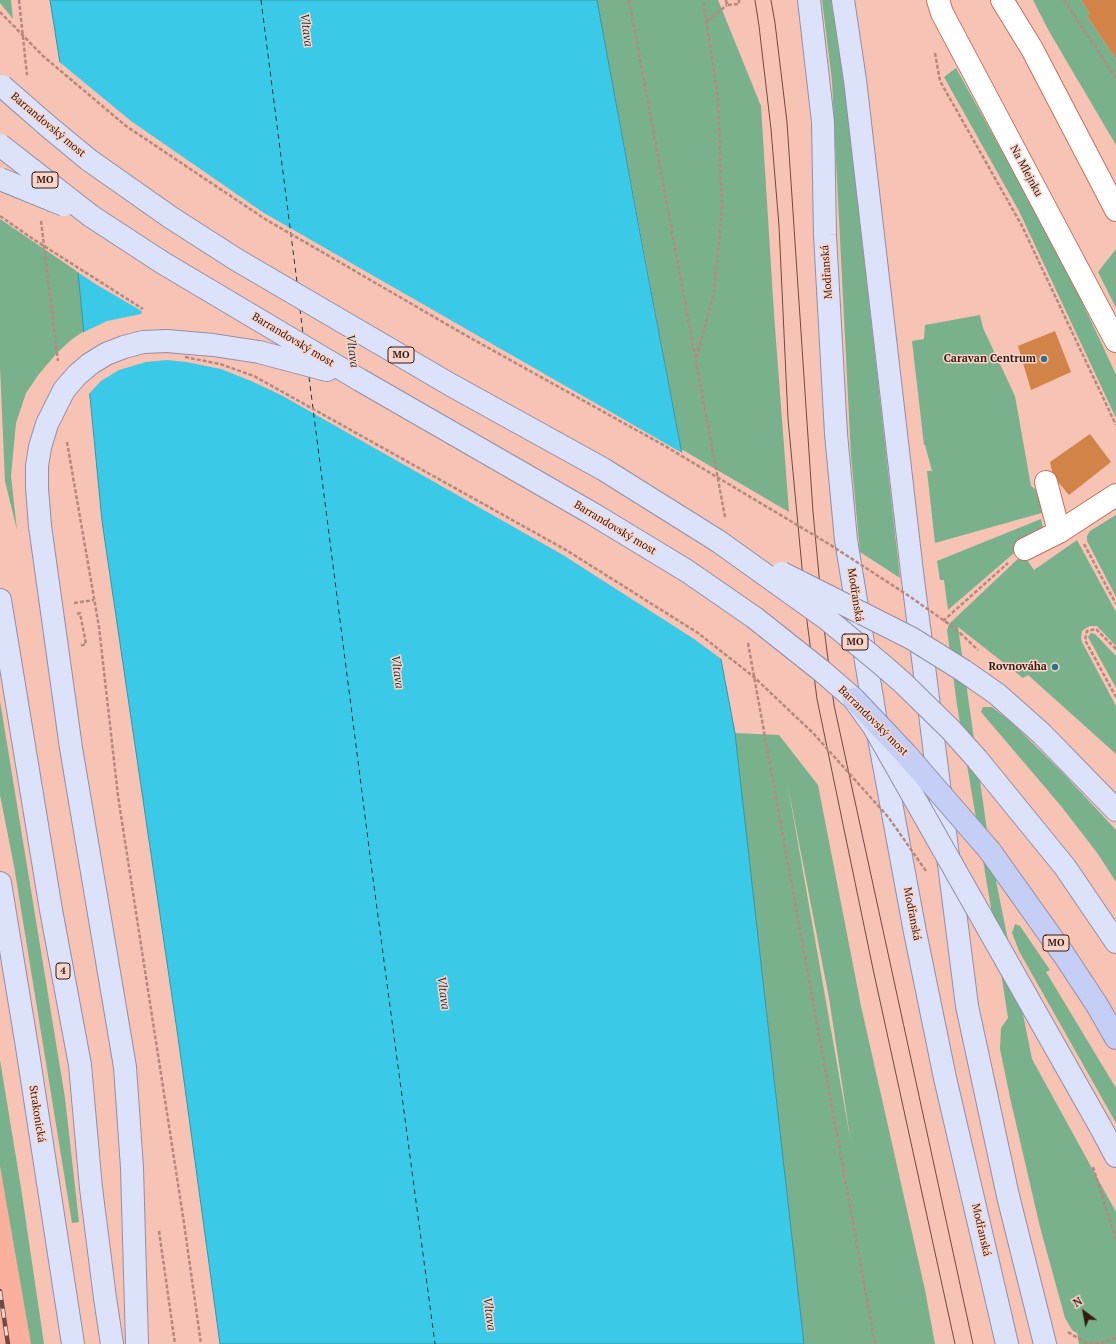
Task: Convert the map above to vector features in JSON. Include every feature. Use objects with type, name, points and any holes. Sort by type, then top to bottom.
[{"type":"highway","name":"Barrandovský most","points":[[854,699],[906,754],[990,851],[1064,955],[1097,1005],[1116,1038]]},
{"type":"main road","name":"Modřanská","points":[[809,0],[823,122],[825,242],[836,434],[846,540],[876,722],[915,932],[945,1078],[1007,1344]]},
{"type":"main road","points":[[843,0],[856,88],[912,572],[967,1006],[1008,1196],[1045,1344]]},
{"type":"main road","name":"Barrandovský most","points":[[1,84],[49,127],[90,160],[170,217],[237,260],[451,385],[603,469],[722,532],[880,663],[902,682],[940,720],[977,760],[1065,867],[1116,942]]},
{"type":"main road","name":"Barrandovský most","points":[[0,145],[91,216],[163,263],[360,380],[593,514],[687,571],[755,618],[823,672],[854,699]]},
{"type":"main road","points":[[0,178],[91,216]]},
{"type":"main road","points":[[137,1344],[132,1168],[125,1066],[71,748],[40,526],[37,466],[40,447],[47,424],[64,390],[77,375],[90,364],[106,354],[143,342],[167,341],[214,345],[259,352],[310,364],[360,380]]},
{"type":"main road","points":[[722,532],[911,638],[964,670],[997,694],[1042,734],[1116,810]]},
{"type":"main road","name":"4","points":[[0,600],[51,910],[80,1065],[91,1188],[112,1344]]},
{"type":"main road","points":[[854,699],[874,727],[1116,1156]]},
{"type":"main road","name":"Strakonická","points":[[0,884],[73,1344]]},
{"type":"street","name":"Na Mlejnku","points":[[938,0],[942,13],[1116,341]]},
{"type":"street","points":[[1002,0],[1032,49],[1116,210]]},
{"type":"street","points":[[1046,482],[1059,532]]},
{"type":"street","points":[[1025,549],[1059,532],[1116,495]]},
{"type":"path","points":[[19,0],[27,78]]},
{"type":"path","points":[[628,0],[697,359],[722,532]]},
{"type":"path","points":[[697,359],[714,292],[722,209],[718,97],[703,0]]},
{"type":"path","points":[[726,0],[727,5]]},
{"type":"path","points":[[706,21],[727,5],[739,4],[738,0]]},
{"type":"path","points":[[1064,0],[1116,78]]},
{"type":"path","points":[[0,12],[43,56],[126,126],[265,219],[467,336],[665,446],[829,544],[949,624],[960,634]]},
{"type":"path","points":[[934,52],[940,81],[1022,226],[1116,425]]},
{"type":"path","points":[[0,216],[33,239],[143,308]]},
{"type":"path","points":[[40,218],[58,368]]},
{"type":"path","points":[[180,356],[220,364],[254,376],[566,550],[698,633],[754,677],[814,734],[889,818],[928,874]]},
{"type":"path","points":[[66,435],[99,627],[118,796],[184,1223],[201,1344]]},
{"type":"path","points":[[1083,542],[1116,604]]},
{"type":"path","points":[[943,621],[1025,549]]},
{"type":"path","points":[[71,604],[94,600]]},
{"type":"path","points":[[72,615],[80,613],[86,644],[75,646]]},
{"type":"path","points":[[1116,650],[1096,629],[1087,631],[1085,640],[1116,697]]},
{"type":"path","points":[[748,640],[875,1344]]},
{"type":"path","points":[[1092,1165],[1116,1239]]},
{"type":"path","points":[[1064,1326],[1068,1332],[1084,1342],[1100,1343],[1116,1338]]},
{"type":"shaded area","points":[[0,1166],[24,1302],[31,1344],[0,1344]]},
{"type":"green space","points":[[0,0],[11,0],[13,19],[0,3]]},
{"type":"green space","points":[[597,0],[718,0],[761,106],[774,314],[789,512],[681,449]]},
{"type":"green space","points":[[822,0],[831,0],[844,80],[900,578],[860,552],[851,456],[832,81]]},
{"type":"green space","points":[[1033,0],[1081,0],[1090,13],[1087,16],[1116,59],[1116,145],[1050,33]]},
{"type":"green space","points":[[956,68],[1045,229],[1076,289],[1106,353],[1116,375],[1116,418],[1019,211],[944,77]]},
{"type":"green space","points":[[0,219],[78,272],[84,331],[71,340],[57,353],[39,374],[26,393],[16,423],[11,476],[17,530],[5,481],[0,367]]},
{"type":"green space","points":[[1116,249],[1116,308],[1098,272]]},
{"type":"green space","points":[[980,315],[983,328],[1015,396],[1031,486],[1054,503],[1063,507],[935,543],[927,471],[932,471],[924,445],[912,341],[924,339],[925,325]]},
{"type":"green space","points":[[1116,515],[1116,597],[1087,541],[1087,536],[1090,531]]},
{"type":"green space","points":[[1041,519],[1043,528],[948,610],[944,580],[940,580],[937,561]]},
{"type":"green space","points":[[1077,540],[1116,612],[1116,646],[1097,626],[1090,626],[1082,631],[1081,638],[1116,706],[1116,754],[1028,675],[1023,678],[958,627],[990,851],[1032,1059],[1116,1212],[1116,1344],[1079,1344],[1077,1333],[1072,1330],[1065,1318],[1040,1227],[1000,1049],[1001,1028],[1008,1018],[957,705],[947,630],[949,624],[1023,554],[1034,570]]},
{"type":"green space","points":[[1091,633],[1095,634],[1116,656],[1116,688],[1088,637]]},
{"type":"green space","points":[[0,701],[65,1098],[79,1222],[72,1223],[14,866],[0,795]]},
{"type":"green space","points":[[983,707],[992,707],[1011,722],[1061,771],[1116,830],[1116,882],[1098,854],[1061,806],[981,712]]},
{"type":"green space","points":[[735,733],[779,735],[818,785],[861,1006],[925,1290],[935,1344],[804,1344]],"holes":[[[787,781],[829,998],[851,1143]]]},
{"type":"green space","points":[[1015,924],[1020,926],[1050,970],[1046,972],[1116,1088],[1116,1123],[1019,951],[1012,933]]},
{"type":"green space","points":[[0,1060],[44,1344],[31,1344],[0,1166]]},
{"type":"water","name":"Vltava","points":[[50,0],[597,0],[735,733],[804,1344],[220,1344],[179,1044],[102,521],[78,272],[68,113]]},
{"type":"pier","points":[[57,60],[131,121],[264,213],[684,454],[724,661],[694,639],[563,555],[281,395],[251,381],[221,369],[167,360],[146,362],[119,370],[101,381],[88,395],[82,333],[107,321],[141,314],[142,312],[76,271],[66,114]]},
{"type":"building","points":[[1081,0],[1116,0],[1116,59],[1087,16],[1090,13]]},
{"type":"building","name":"Caravan Centrum","points":[[1055,331],[1071,372],[1031,390],[1018,346]]},
{"type":"building","points":[[1090,434],[1111,462],[1069,495],[1053,476],[1050,462]]},
{"type":"ferry route","points":[[261,0],[297,282]]},
{"type":"ferry route","points":[[300,309],[303,334]]},
{"type":"ferry route","points":[[309,377],[372,871],[435,1344]]},
{"type":"tram line","points":[[755,0],[771,129],[779,226],[788,419],[807,621],[817,699],[873,969],[955,1344]]},
{"type":"tram line","points":[[771,0],[787,122],[813,512],[824,628],[834,705],[973,1344]]},
{"type":"railway","points":[[0,1291],[8,1344]]},
{"type":"place","name":"Caravan Centrum","points":[[1044,359]]},
{"type":"place","name":"Rovnováha","points":[[1055,667]]}]
